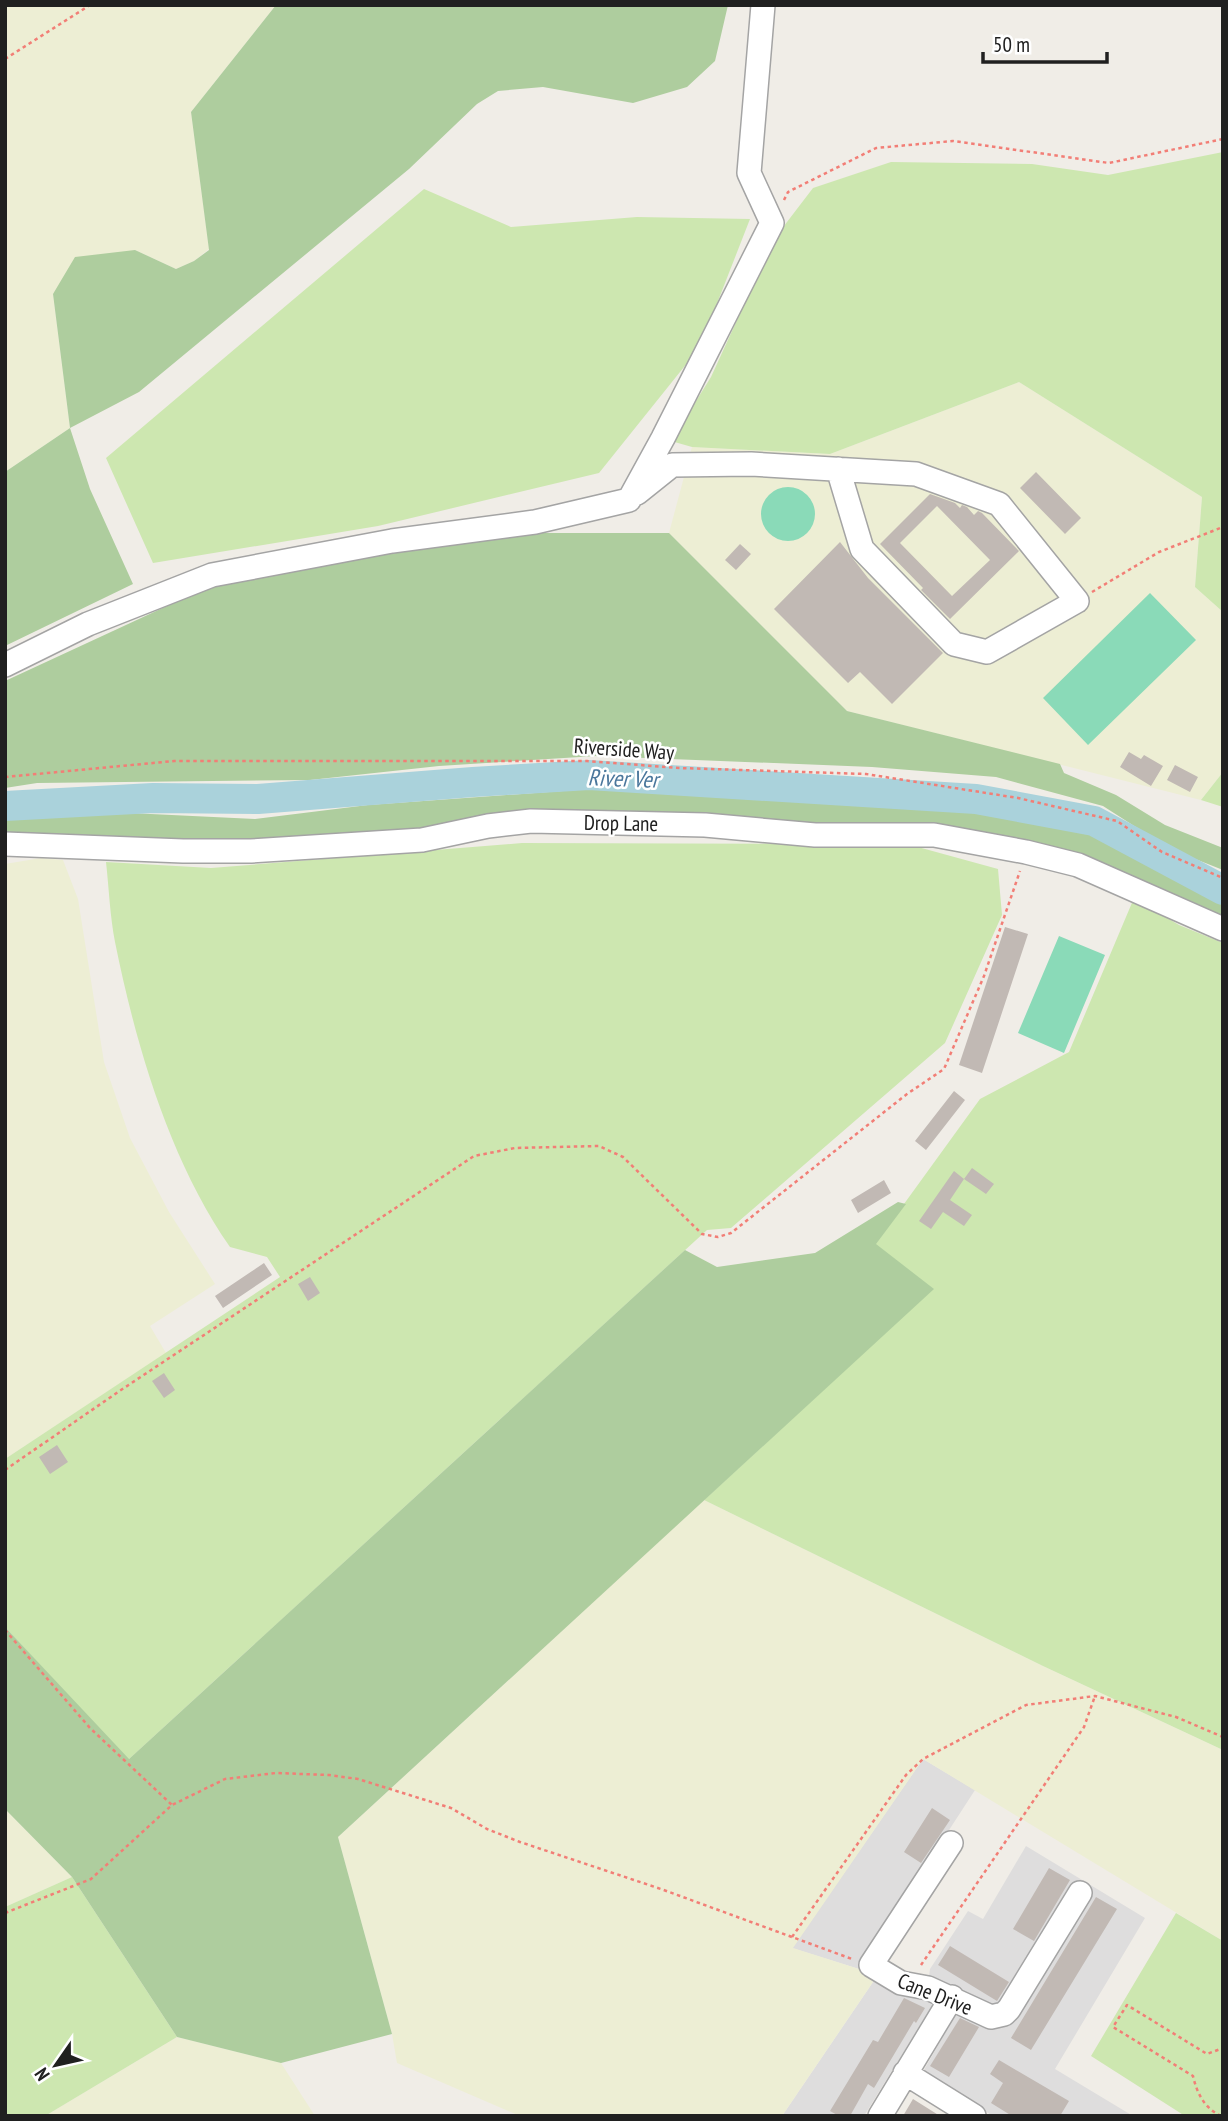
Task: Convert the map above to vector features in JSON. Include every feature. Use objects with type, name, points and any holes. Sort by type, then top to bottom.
[{"type":"street","points":[[629,500],[772,223],[749,173],[763,5]]},
{"type":"street","points":[[5,665],[88,624],[212,575],[392,541],[535,522],[629,500],[672,465],[751,464],[838,469],[916,474],[999,504],[1077,601],[987,652],[954,644],[862,550],[838,469]]},
{"type":"street","name":"Drop Lane","points":[[5,844],[251,851],[422,840],[488,826],[531,821],[705,825],[815,835],[934,835],[1026,852],[1078,865],[1223,929]]},
{"type":"street","name":"Cane Drive","points":[[951,1843],[870,1965],[901,1983],[952,1997],[984,2015],[998,2017],[1004,2014],[1010,2009],[1080,1893]]},
{"type":"street","points":[[880,2116],[952,1997]]},
{"type":"street","points":[[905,2073],[974,2116]]},
{"type":"path","points":[[5,59],[90,5]]},
{"type":"path","points":[[772,223],[788,192],[876,148],[953,141],[1109,163],[1223,139]]},
{"type":"path","points":[[1077,601],[1159,552],[1223,527]]},
{"type":"path","name":"Riverside Way","points":[[5,777],[174,761],[587,761],[679,768],[866,774],[1018,798],[1117,821],[1162,852],[1223,878]]},
{"type":"path","points":[[5,1470],[474,1156],[515,1148],[599,1146],[623,1157],[702,1234],[718,1237],[731,1233],[907,1094],[944,1069],[984,976],[1026,852]]},
{"type":"path","points":[[5,1630],[90,1728],[172,1805]]},
{"type":"path","points":[[792,1937],[906,1775],[923,1759],[1026,1705],[1095,1696],[1176,1717],[1223,1737]]},
{"type":"path","points":[[914,1985],[921,1965],[1084,1727],[1095,1696]]},
{"type":"path","points":[[5,1913],[91,1880],[172,1805],[225,1779],[276,1773],[329,1775],[358,1779],[451,1808],[487,1829],[520,1842],[870,1965]]},
{"type":"path","points":[[1221,2116],[1212,2112],[1198,2094],[1193,2076],[1113,2027],[1127,2005],[1207,2054],[1223,2048]]},
{"type":"shaded area","points":[[923,1759],[975,1790],[859,1969],[792,1948]]},
{"type":"shaded area","points":[[1026,1846],[1145,1918],[1055,2069],[1133,2116],[993,2116],[926,2075],[924,2070],[966,1996],[932,1980],[929,1976],[930,1969],[968,1911],[983,1919]]},
{"type":"shaded area","points":[[873,1982],[885,1983],[937,2003],[931,2016],[924,2019],[864,2116],[782,2116]]},
{"type":"green space","points":[[5,5],[276,5],[191,112],[209,249],[194,261],[176,269],[135,250],[53,294],[70,428],[5,472]]},
{"type":"green space","points":[[276,5],[728,5],[715,61],[687,87],[633,103],[543,87],[498,91],[477,104],[409,169],[139,392],[70,428],[53,294],[75,257],[135,250],[176,269],[209,250],[191,112]]},
{"type":"green space","points":[[1223,152],[1223,612],[1195,587],[1202,497],[1019,382],[830,454],[692,447],[671,441],[711,377],[774,239],[813,188],[891,162],[1032,164],[1108,175]]},
{"type":"green space","points":[[424,189],[511,227],[637,217],[750,219],[700,347],[599,473],[378,526],[153,563],[106,458]]},
{"type":"green space","points":[[1019,382],[1202,497],[1195,587],[1223,612],[1223,772],[1201,800],[847,711],[669,533],[692,447],[830,454]]},
{"type":"green space","points":[[70,428],[90,489],[133,584],[5,646],[5,472]]},
{"type":"green space","points":[[788,487],[807,495],[815,514],[807,533],[788,541],[769,533],[761,514],[769,495]]},
{"type":"green space","points":[[521,533],[669,533],[847,711],[1060,764],[1064,773],[1116,795],[1165,825],[1223,848],[1223,870],[1170,849],[1103,806],[996,777],[872,767],[596,756],[439,766],[310,780],[37,783],[5,788],[5,681],[221,581]]},
{"type":"green space","points":[[1150,593],[1196,640],[1088,745],[1043,698]]},
{"type":"green space","points":[[1223,772],[1223,807],[1201,800]]},
{"type":"green space","points":[[590,789],[764,799],[884,799],[1024,811],[1086,828],[1223,894],[1223,925],[1167,899],[923,829],[414,833],[283,842],[5,837],[5,819],[130,813],[255,819],[368,805]]},
{"type":"green space","points":[[522,843],[907,844],[998,869],[1002,915],[945,1043],[731,1228],[707,1230],[128,1760],[5,1627],[5,1459],[280,1277],[267,1257],[230,1247],[190,1178],[173,1140],[133,1021],[113,932],[106,862],[211,868]]},
{"type":"green space","points":[[41,858],[63,860],[78,899],[104,1062],[130,1138],[169,1212],[215,1284],[150,1326],[166,1353],[5,1459],[5,864]]},
{"type":"green space","points":[[1134,898],[1179,925],[1223,943],[1223,1750],[1043,1666],[704,1500],[933,1289],[875,1244],[980,1099],[1069,1052]]},
{"type":"green space","points":[[1059,936],[1105,955],[1064,1053],[1018,1033]]},
{"type":"green space","points":[[898,1202],[906,1204],[876,1244],[934,1289],[338,1837],[392,2034],[281,2063],[177,2037],[72,1877],[5,1809],[5,1627],[129,1759],[685,1250],[717,1267],[815,1253]]},
{"type":"green space","points":[[704,1500],[1043,1666],[1223,1750],[1223,1941],[923,1759],[793,1948],[859,1969],[873,1982],[782,2116],[520,2116],[397,2063],[392,2034],[338,1837]]},
{"type":"green space","points":[[5,1809],[72,1877],[5,1907]]},
{"type":"green space","points":[[72,1877],[177,2037],[45,2116],[5,2116],[5,1907]]},
{"type":"green space","points":[[1176,1913],[1223,1941],[1223,2116],[1185,2116],[1091,2056]]},
{"type":"green space","points":[[177,2037],[281,2063],[315,2116],[45,2116]]},
{"type":"building","points":[[1036,472],[1081,518],[1065,534],[1020,488]]},
{"type":"building","points":[[930,494],[955,503],[960,508],[962,505],[967,507],[974,515],[978,511],[982,513],[1019,551],[950,619],[880,544]],"holes":[[[937,506],[990,560],[952,596],[900,543]]]},
{"type":"building","points":[[840,542],[868,578],[943,653],[892,704],[860,672],[848,683],[774,609]]},
{"type":"building","points":[[740,544],[751,554],[736,570],[725,560]]},
{"type":"building","points":[[1129,752],[1141,759],[1144,755],[1163,766],[1151,786],[1120,767]]},
{"type":"building","points":[[1175,765],[1198,777],[1190,792],[1167,780]]},
{"type":"building","points":[[1005,927],[1028,934],[982,1073],[959,1065]]},
{"type":"building","points":[[954,1091],[965,1100],[926,1150],[915,1141]]},
{"type":"building","points":[[972,1168],[994,1184],[986,1194],[964,1179]]},
{"type":"building","points":[[954,1171],[964,1179],[950,1200],[972,1215],[964,1226],[943,1212],[931,1229],[919,1221]]},
{"type":"building","points":[[884,1180],[891,1193],[858,1213],[851,1200]]},
{"type":"building","points":[[264,1263],[272,1275],[223,1308],[215,1296]]},
{"type":"building","points":[[310,1277],[320,1293],[308,1301],[298,1284]]},
{"type":"building","points":[[164,1373],[175,1390],[164,1398],[152,1381]]},
{"type":"building","points":[[57,1445],[68,1462],[50,1474],[39,1457]]},
{"type":"building","points":[[932,1808],[950,1820],[921,1863],[904,1852]]},
{"type":"building","points":[[1049,1868],[1070,1880],[1034,1941],[1013,1929]]},
{"type":"building","points":[[1096,1897],[1117,1909],[1031,2050],[1011,2038]]},
{"type":"building","points":[[950,1946],[1009,1982],[997,2001],[938,1965]]},
{"type":"building","points":[[904,1998],[925,2008],[916,2023],[914,2021],[874,2088],[868,2084],[850,2116],[839,2116],[830,2111],[873,2040],[878,2042]]},
{"type":"building","points":[[960,2018],[979,2027],[949,2077],[930,2066]]},
{"type":"building","points":[[999,2060],[1069,2101],[1060,2116],[1012,2116],[991,2103],[1003,2083],[990,2074]]},
{"type":"building","points":[[913,2099],[940,2116],[903,2116]]},
{"type":"waterway","name":"River Ver","points":[[5,806],[153,798],[258,799],[589,775],[976,799],[1094,821],[1223,890]]}]
